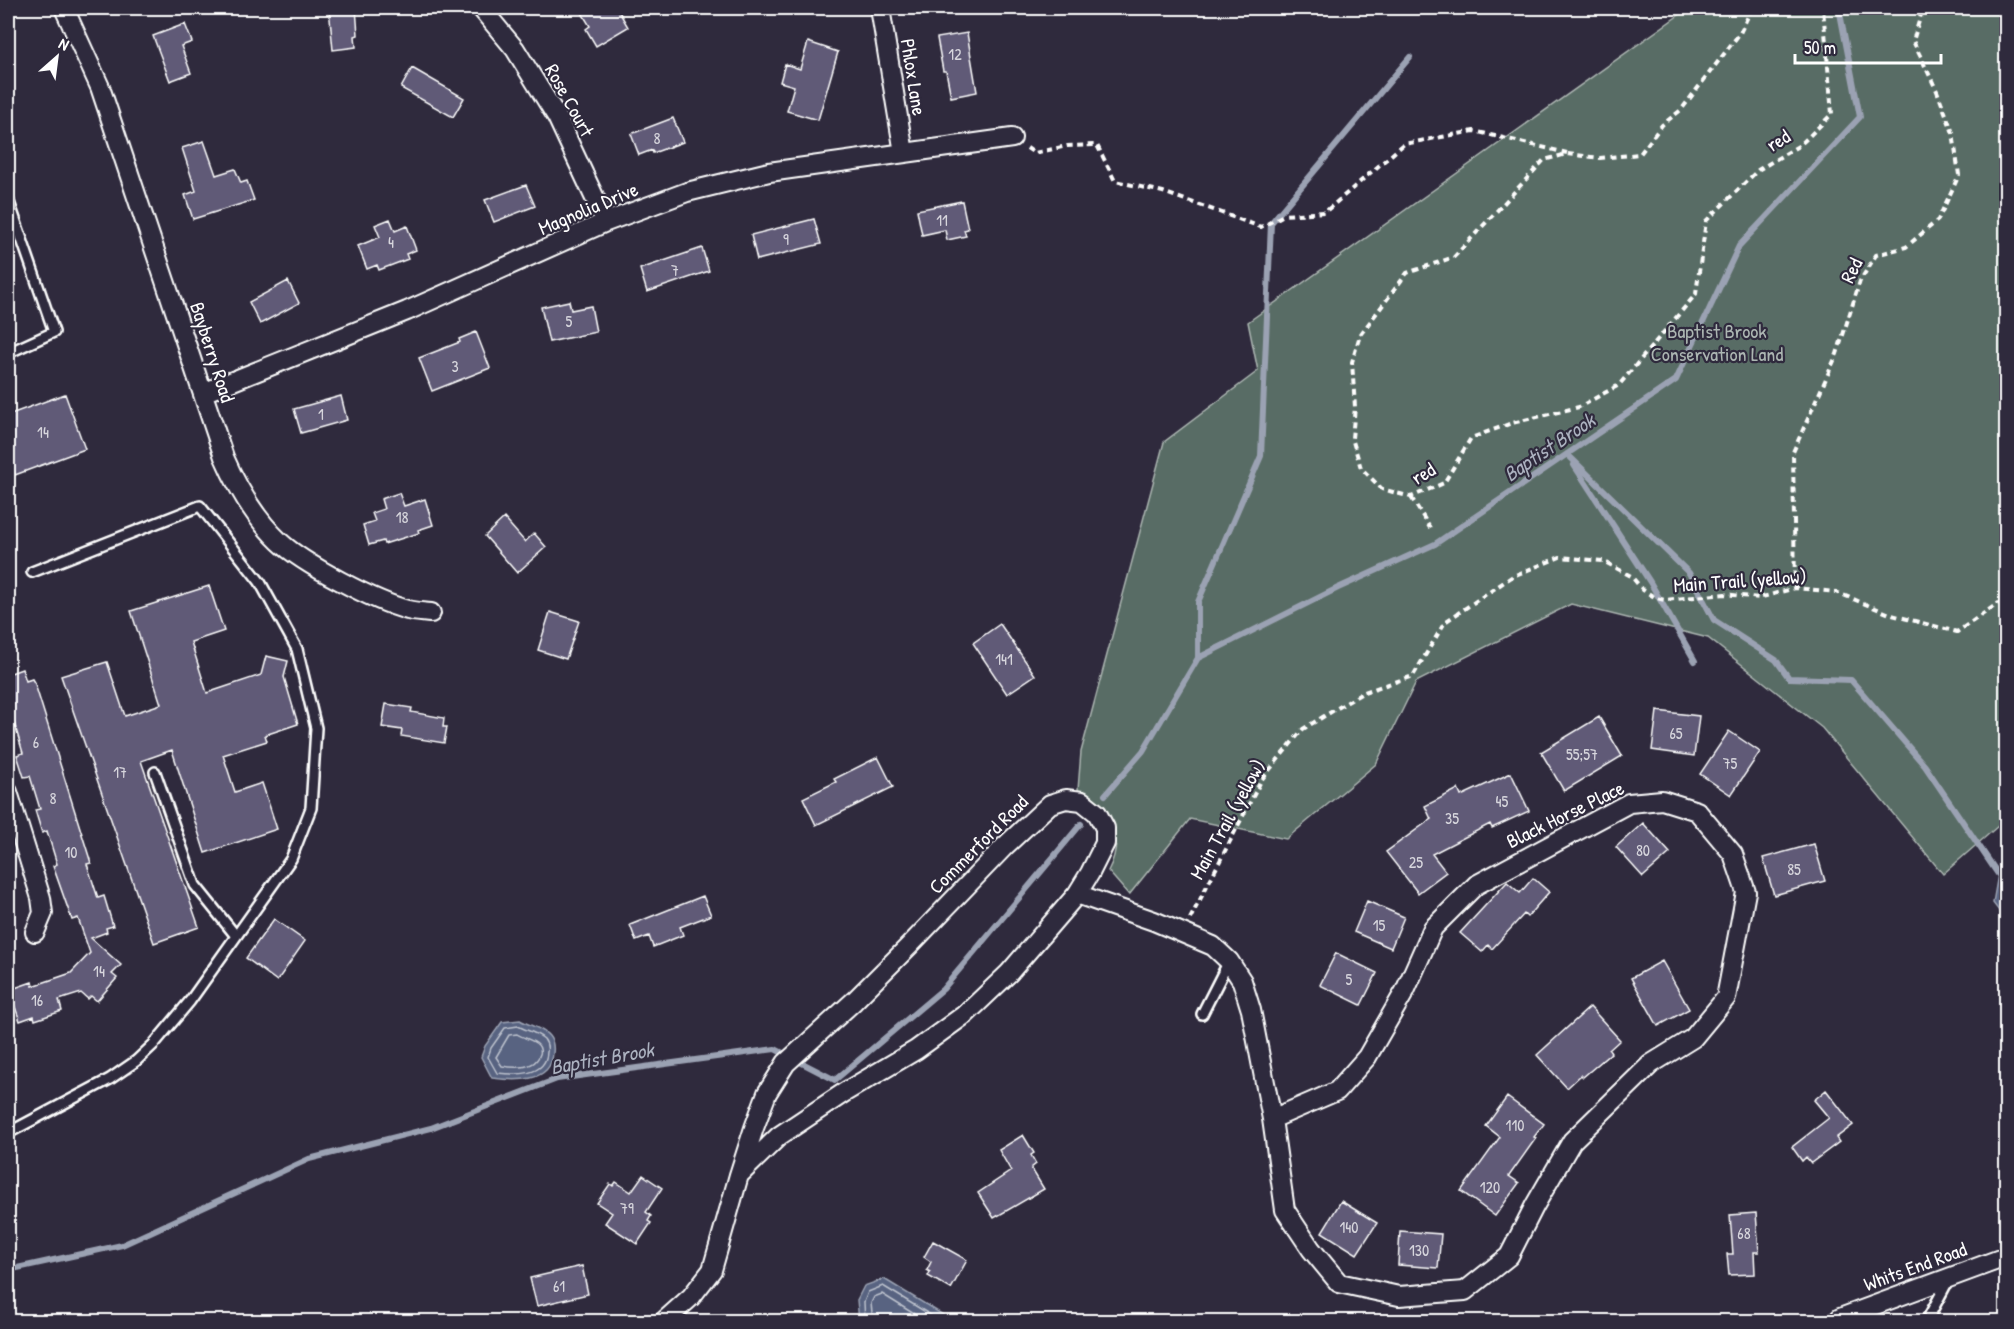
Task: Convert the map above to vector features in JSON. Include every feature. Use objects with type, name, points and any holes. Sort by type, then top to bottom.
[{"type":"street","name":"Bayberry Road","points":[[64,8],[99,87],[224,457],[233,476],[267,527],[281,543],[330,575],[392,605],[430,613]]},
{"type":"street","name":"Rose Court","points":[[482,8],[515,49],[557,117],[606,222]]},
{"type":"street","name":"Phlox Lane","points":[[880,8],[904,153]]},
{"type":"street","name":"Magnolia Drive","points":[[203,393],[407,311],[606,222],[687,192],[769,172],[1012,138]]},
{"type":"street","points":[[8,792],[41,898],[43,913],[34,932]]},
{"type":"street","name":"Commerford Road","points":[[663,1322],[691,1297],[712,1270],[739,1175],[767,1093],[786,1063],[901,954],[970,880],[1050,804],[1066,798],[1082,801],[1097,813],[1105,828],[1106,843],[1095,866],[1077,894],[1009,973],[967,1013],[916,1050],[845,1092],[779,1136],[739,1175]]},
{"type":"street","name":"Black Horse Place","points":[[1077,894],[1154,921],[1213,946],[1230,961],[1242,981],[1251,1010],[1272,1119],[1285,1210],[1311,1249],[1339,1283],[1399,1296],[1465,1291],[1509,1256],[1572,1141],[1651,1064],[1693,1038],[1726,998],[1746,892],[1733,854],[1697,811],[1662,800],[1629,803],[1476,885],[1433,928],[1405,991],[1367,1057],[1345,1083],[1337,1091],[1272,1119]]},
{"type":"street","name":"Whits End Road","points":[[1840,1318],[2000,1259],[2007,1261]]},
{"type":"lane","points":[[8,199],[54,332],[8,353]]},
{"type":"lane","points":[[8,1133],[101,1084],[136,1061],[174,1022],[291,860],[311,808],[316,728],[297,649],[260,582],[200,506],[32,572]]},
{"type":"lane","points":[[155,772],[195,885],[236,936]]},
{"type":"lane","points":[[1202,1014],[1230,961]]},
{"type":"lane","points":[[1926,1322],[1950,1277]]},
{"type":"path","name":"red","points":[[1752,8],[1740,33],[1681,110],[1662,125],[1640,154],[1599,158],[1567,154],[1544,160],[1454,257],[1407,273],[1360,335],[1352,362],[1355,407],[1352,438],[1361,468],[1382,489],[1411,497],[1444,483],[1471,438],[1512,423],[1579,407],[1619,385],[1696,294],[1706,221],[1758,170],[1800,145],[1832,114],[1823,8]]},
{"type":"path","name":"Red","points":[[1795,588],[1792,452],[1838,354],[1860,281],[1876,255],[1906,247],[1938,220],[1959,175],[1953,133],[1912,41],[1923,8]]},
{"type":"path","points":[[1012,138],[1034,153],[1067,146],[1097,145],[1115,181],[1163,192],[1261,227],[1284,214],[1325,212],[1404,144],[1474,131],[1567,154]]},
{"type":"path","points":[[1411,497],[1430,528]]},
{"type":"path","name":"Main Trail (yellow)","points":[[1183,933],[1262,778],[1303,729],[1364,692],[1413,676],[1445,622],[1513,576],[1560,557],[1603,561],[1631,576],[1642,590],[1665,600],[1725,594],[1759,598],[1795,588],[1836,592],[1892,615],[1957,632],[2007,598]]},
{"type":"green space","name":"Baptist Brook Conservation Land","points":[[1689,8],[2006,8],[2006,819],[1943,874],[1822,728],[1708,638],[1571,604],[1416,682],[1376,764],[1286,839],[1190,819],[1129,895],[1108,871],[1113,859],[1115,834],[1107,812],[1100,803],[1078,790],[1081,752],[1164,442],[1258,371],[1248,322]]},
{"type":"water","points":[[2006,866],[2006,920],[1993,903],[1998,874]]},
{"type":"water","points":[[520,1020],[549,1036],[553,1046],[551,1063],[539,1075],[530,1078],[511,1080],[492,1078],[481,1057],[485,1046],[502,1022]]},
{"type":"water","points":[[884,1279],[953,1321],[859,1321],[857,1300],[864,1286]]},
{"type":"building","points":[[329,8],[356,8],[358,35],[355,36],[356,47],[333,50]]},
{"type":"building","points":[[579,8],[617,8],[628,27],[596,46],[586,29],[590,26]]},
{"type":"building","points":[[185,24],[192,42],[181,46],[191,73],[170,81],[153,36]]},
{"type":"building","points":[[967,33],[977,92],[951,97],[937,38]]},
{"type":"building","points":[[808,42],[838,52],[818,120],[787,111],[794,86],[780,82],[785,64],[800,69]]},
{"type":"building","points":[[412,68],[464,98],[453,117],[401,88]]},
{"type":"building","points":[[673,118],[683,142],[653,153],[652,150],[639,155],[631,134]]},
{"type":"building","points":[[204,141],[216,175],[235,169],[241,183],[247,181],[254,200],[193,219],[185,195],[196,191],[182,148]]},
{"type":"building","points":[[526,185],[535,206],[494,222],[485,200]]},
{"type":"building","points":[[962,201],[968,229],[964,230],[966,236],[947,240],[945,230],[922,235],[917,210]]},
{"type":"building","points":[[390,219],[395,231],[407,226],[416,250],[406,254],[408,259],[379,270],[377,265],[367,269],[358,246],[380,237],[375,225]]},
{"type":"building","points":[[814,219],[821,244],[757,260],[751,235]]},
{"type":"building","points":[[702,248],[709,271],[647,292],[640,269]]},
{"type":"building","points":[[288,281],[299,303],[260,324],[249,302]]},
{"type":"building","points":[[569,301],[571,310],[591,306],[596,332],[549,342],[541,307]]},
{"type":"building","points":[[476,332],[490,368],[432,391],[419,358],[460,342],[459,339]]},
{"type":"building","points":[[65,394],[85,449],[15,475],[8,455],[8,415]]},
{"type":"building","points":[[341,396],[347,420],[301,433],[294,409]]},
{"type":"building","points":[[399,493],[404,506],[425,499],[433,525],[418,530],[419,533],[384,544],[383,541],[369,545],[363,525],[375,521],[372,513],[384,509],[381,499]]},
{"type":"building","points":[[504,518],[525,542],[534,533],[546,547],[517,573],[485,536]]},
{"type":"building","points":[[209,586],[224,631],[191,642],[207,693],[261,675],[266,656],[288,661],[284,677],[298,724],[265,735],[267,741],[223,755],[235,792],[262,783],[277,829],[205,853],[172,750],[141,761],[199,927],[154,943],[61,676],[107,662],[125,716],[161,704],[131,611]]},
{"type":"building","points":[[550,612],[579,621],[566,659],[538,650]]},
{"type":"building","points":[[1000,624],[1035,675],[1007,694],[973,643]]},
{"type":"building","points":[[22,669],[26,681],[32,679],[35,684],[91,863],[87,864],[98,898],[104,896],[113,926],[106,928],[107,932],[91,938],[121,965],[112,974],[117,978],[97,1001],[91,996],[88,999],[81,993],[59,1000],[62,1011],[35,1020],[34,1016],[20,1021],[9,990],[32,982],[33,986],[71,973],[90,953],[78,918],[72,920],[53,866],[57,864],[47,831],[42,833],[35,810],[40,809],[30,776],[24,777],[17,755],[23,753],[8,702],[8,674]]},
{"type":"building","points":[[386,704],[412,708],[411,712],[444,718],[443,727],[447,727],[444,743],[401,736],[402,730],[382,727]]},
{"type":"building","points":[[1657,711],[1699,716],[1694,756],[1652,750]]},
{"type":"building","points":[[1599,717],[1622,756],[1564,791],[1541,752]]},
{"type":"building","points":[[1729,731],[1760,752],[1731,795],[1700,774]]},
{"type":"building","points":[[878,757],[893,787],[816,825],[803,798],[836,782],[834,779]]},
{"type":"building","points":[[1511,773],[1529,811],[1492,828],[1490,824],[1432,854],[1446,872],[1418,893],[1386,852],[1431,819],[1425,806],[1458,789],[1461,796]]},
{"type":"building","points":[[1643,823],[1670,853],[1643,877],[1616,847]]},
{"type":"building","points":[[1814,844],[1825,881],[1774,895],[1763,858]]},
{"type":"building","points":[[1533,878],[1549,892],[1527,917],[1524,914],[1492,949],[1488,945],[1482,952],[1460,933],[1507,882],[1520,893]]},
{"type":"building","points":[[703,896],[711,915],[680,927],[683,935],[653,947],[649,936],[636,941],[630,925]]},
{"type":"building","points":[[1367,901],[1404,917],[1391,948],[1354,932]]},
{"type":"building","points":[[274,919],[305,941],[277,981],[246,958]]},
{"type":"building","points":[[1336,953],[1377,973],[1361,1005],[1320,985]]},
{"type":"building","points":[[1662,961],[1689,1009],[1658,1026],[1631,978]]},
{"type":"building","points":[[1590,1007],[1620,1040],[1609,1050],[1611,1053],[1567,1088],[1537,1055]]},
{"type":"building","points":[[1826,1090],[1853,1125],[1836,1138],[1839,1142],[1811,1163],[1806,1157],[1802,1161],[1792,1147],[1829,1118],[1814,1100]]},
{"type":"building","points":[[1507,1097],[1544,1124],[1509,1176],[1519,1183],[1495,1216],[1461,1191],[1500,1137],[1486,1126]]},
{"type":"building","points":[[1023,1135],[1034,1153],[1031,1155],[1036,1164],[1031,1168],[1044,1189],[994,1218],[978,1193],[1011,1171],[999,1150]]},
{"type":"building","points":[[643,1175],[662,1188],[646,1212],[651,1216],[648,1221],[651,1223],[637,1244],[605,1223],[612,1213],[597,1203],[610,1184],[613,1186],[616,1182],[631,1192]]},
{"type":"building","points":[[1341,1201],[1377,1223],[1357,1254],[1322,1232]]},
{"type":"building","points":[[1756,1213],[1759,1252],[1754,1252],[1755,1274],[1729,1275],[1727,1254],[1733,1254],[1730,1215]]},
{"type":"building","points":[[1400,1231],[1441,1234],[1438,1268],[1398,1265]]},
{"type":"building","points":[[933,1241],[967,1260],[951,1289],[928,1276],[930,1272],[927,1270],[931,1262],[924,1257]]},
{"type":"building","points":[[582,1266],[588,1294],[537,1306],[530,1278]]},
{"type":"waterway","name":"Baptist Brook","points":[[1105,795],[1143,751],[1198,658],[1338,588],[1435,544],[1676,380],[1739,246],[1860,117],[1839,8]]},
{"type":"waterway","points":[[1198,658],[1198,602],[1261,456],[1271,223],[1410,57]]},
{"type":"waterway","points":[[1567,454],[1689,573],[1714,620],[1776,660],[1789,678],[1851,680],[1925,766],[1998,874]]},
{"type":"waterway","points":[[1574,465],[1650,582],[1695,661]]},
{"type":"waterway","name":"Baptist Brook","points":[[8,1270],[122,1245],[309,1159],[431,1128],[557,1079],[775,1049],[835,1080],[943,989],[1081,824]]}]
